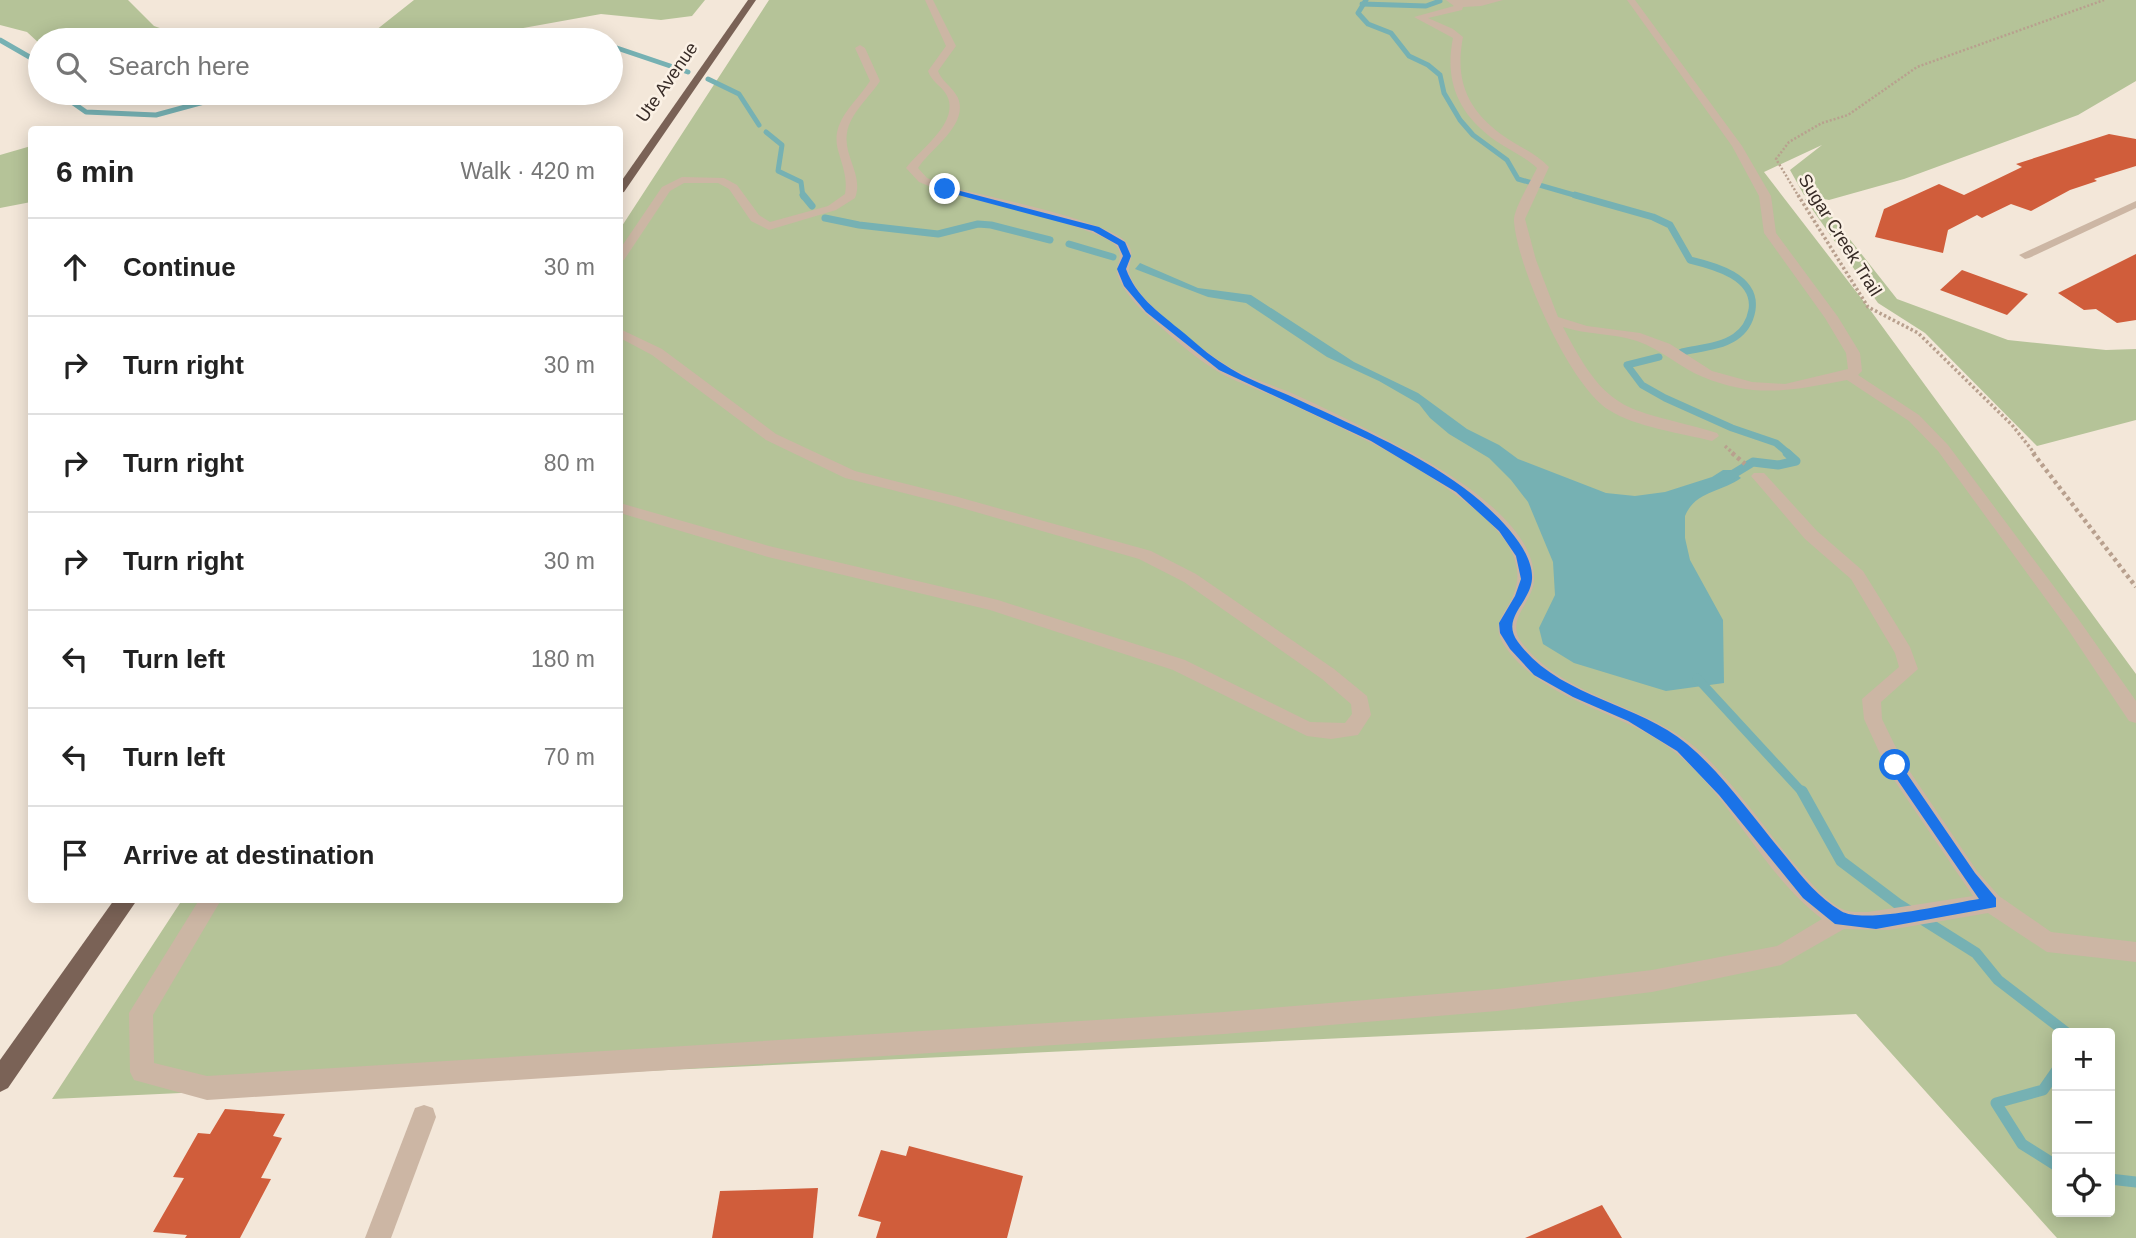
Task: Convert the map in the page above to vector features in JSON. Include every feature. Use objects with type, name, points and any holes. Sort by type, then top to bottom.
[{"type":"main road","name":"Ute Avenue","points":[[623,186],[752,0]]},
{"type":"main road","points":[[0,1080],[124,903]]},
{"type":"street","points":[[929,0],[951,47],[933,71],[934,79],[950,93],[954,103],[948,123],[936,142],[916,160],[912,168],[923,180],[991,203],[1096,229],[1122,244],[1127,256],[1122,269],[1128,286],[1149,310],[1222,368],[1374,439],[1460,490],[1503,528],[1521,555],[1527,579],[1521,596],[1505,623],[1506,633],[1514,646],[1539,672],[1577,693],[1633,717],[1682,747],[1808,894],[1840,920]]},
{"type":"street","points":[[1454,2],[1499,0]]},
{"type":"street","points":[[1552,320],[1585,330],[1635,336],[1665,347],[1707,374],[1751,386],[1785,387],[1849,375],[1855,371],[1853,353],[1831,317],[1770,233],[1765,196],[1737,146],[1631,0]]},
{"type":"street","points":[[1454,2],[1459,8],[1419,17],[1458,37],[1454,71],[1463,95],[1495,136],[1534,158],[1543,167],[1519,219],[1530,260],[1552,320],[1589,383],[1608,402],[1626,414],[1712,436]]},
{"type":"street","points":[[623,253],[666,189],[682,180],[720,180],[733,187],[755,218],[769,226],[796,221],[832,208],[851,196],[854,181],[841,136],[848,115],[867,97],[875,81],[860,48]]},
{"type":"street","points":[[2025,256],[2136,204]]},
{"type":"street","points":[[623,335],[657,352],[771,438],[850,475],[958,502],[1145,555],[1190,578],[1328,674],[1360,701],[1362,715],[1351,730],[1331,732],[1307,729],[1180,665],[992,604],[768,551],[623,509]]},
{"type":"street","points":[[1849,375],[1914,418],[1942,448],[2073,624],[2136,716]]},
{"type":"street","points":[[1759,476],[1811,535],[1857,575],[1904,652],[1909,669],[1871,699],[1873,719],[1895,765],[1970,877],[1991,903],[2047,942],[2136,952]]},
{"type":"street","points":[[208,903],[141,1013],[142,1072],[207,1088],[1224,1023],[1497,1000],[1652,981],[1781,955],[1840,920],[1876,922],[1991,903]]},
{"type":"street","points":[[378,1238],[424,1117]]},
{"type":"path","name":"Sugar Creek Trail","points":[[2104,0],[1917,67],[1848,116],[1822,123],[1789,142],[1776,159],[1868,307],[1918,333],[2012,425],[2136,587]]},
{"type":"path","points":[[1712,436],[1759,476]]},
{"type":"green space","points":[[0,0],[128,0],[154,26],[160,28],[28,28],[28,33],[0,25]]},
{"type":"green space","points":[[414,0],[705,0],[692,16],[661,20],[601,14],[523,28],[379,28]]},
{"type":"green space","points":[[769,0],[2136,0],[2136,81],[2078,115],[1904,179],[1829,200],[1804,195],[1790,170],[1822,145],[1764,172],[1868,307],[2136,674],[2136,1238],[2057,1238],[1856,1014],[52,1099],[180,903],[623,903],[623,224]]},
{"type":"green space","points":[[28,147],[28,203],[0,208],[0,155]]},
{"type":"green space","points":[[1805,199],[1818,199],[1897,299],[2008,340],[2106,350],[2136,349],[2136,420],[2037,446],[1925,333],[1878,303]]},
{"type":"water","points":[[1140,263],[1198,288],[1251,295],[1354,362],[1418,393],[1467,429],[1499,445],[1518,459],[1606,493],[1635,496],[1665,492],[1712,477],[1723,470],[1731,470],[1741,478],[1695,501],[1685,516],[1685,538],[1690,560],[1723,620],[1724,683],[1666,691],[1574,663],[1543,644],[1539,628],[1555,595],[1553,562],[1528,502],[1489,458],[1449,434],[1430,418],[1419,404],[1379,381],[1327,357],[1246,303],[1208,297],[1135,269]]},
{"type":"building","points":[[2109,134],[2136,139],[2136,166],[2094,179],[2097,181],[2070,190],[2031,211],[2011,204],[1982,218],[1977,215],[1948,230],[1943,253],[1875,237],[1884,209],[1939,184],[1964,195],[2022,167],[2016,164]]},
{"type":"building","points":[[2136,254],[2136,320],[2117,323],[2096,309],[2084,310],[2058,293]]},
{"type":"building","points":[[1962,270],[2028,294],[2007,315],[1940,290]]},
{"type":"building","points":[[225,1109],[285,1114],[273,1136],[282,1138],[261,1178],[271,1179],[240,1238],[185,1238],[187,1235],[153,1232],[184,1178],[173,1177],[198,1133],[210,1134]]},
{"type":"building","points":[[909,1146],[1023,1176],[1007,1238],[876,1238],[881,1222],[858,1216],[881,1150],[906,1156]]},
{"type":"building","points":[[818,1188],[813,1238],[712,1238],[720,1191]]},
{"type":"building","points":[[1602,1205],[1622,1238],[1525,1238]]},
{"type":"waterway","points":[[1364,4],[1366,0]]},
{"type":"waterway","points":[[1364,4],[1426,6],[1440,1]]},
{"type":"waterway","points":[[1364,4],[1358,13],[1368,24],[1391,33],[1409,56],[1428,65],[1440,75],[1444,93],[1460,120],[1473,135],[1507,160],[1518,179],[1581,197]]},
{"type":"waterway","points":[[0,40],[28,56]]},
{"type":"waterway","points":[[623,50],[688,72]]},
{"type":"waterway","points":[[708,79],[739,94],[759,125]]},
{"type":"waterway","points":[[76,105],[86,112],[156,115],[193,105]]},
{"type":"waterway","points":[[766,132],[782,145],[778,171],[801,182],[803,197]]},
{"type":"waterway","points":[[803,195],[812,206]]},
{"type":"waterway","points":[[1575,195],[1653,217],[1670,225],[1690,260],[1722,270],[1741,281],[1748,289],[1752,310],[1741,332],[1723,343],[1682,352]]},
{"type":"waterway","points":[[825,218],[859,225],[938,234],[978,224],[991,225],[1050,240]]},
{"type":"waterway","points":[[1069,244],[1113,257]]},
{"type":"waterway","points":[[1659,357],[1627,365],[1642,385],[1665,398],[1732,428],[1776,443],[1789,454]]},
{"type":"waterway","points":[[1725,479],[1753,462],[1778,465],[1796,461],[1787,453]]},
{"type":"waterway","points":[[1697,678],[1803,793]]},
{"type":"waterway","points":[[1802,791],[1841,861],[1898,904],[1976,953],[1998,980],[2060,1028]]},
{"type":"waterway","points":[[2052,1077],[2043,1090],[1996,1103],[2022,1144],[2052,1163]]},
{"type":"waterway","points":[[2115,1180],[2136,1182]]},
{"type":"route","points":[[945,189],[1096,229],[1122,244],[1127,256],[1122,269],[1128,286],[1149,310],[1222,368],[1374,439],[1460,490],[1503,528],[1521,555],[1527,579],[1521,596],[1505,623],[1506,633],[1514,646],[1539,672],[1577,693],[1633,717],[1682,747],[1808,894],[1840,920],[1876,922],[1991,903],[1970,877],[1895,765]]}]
